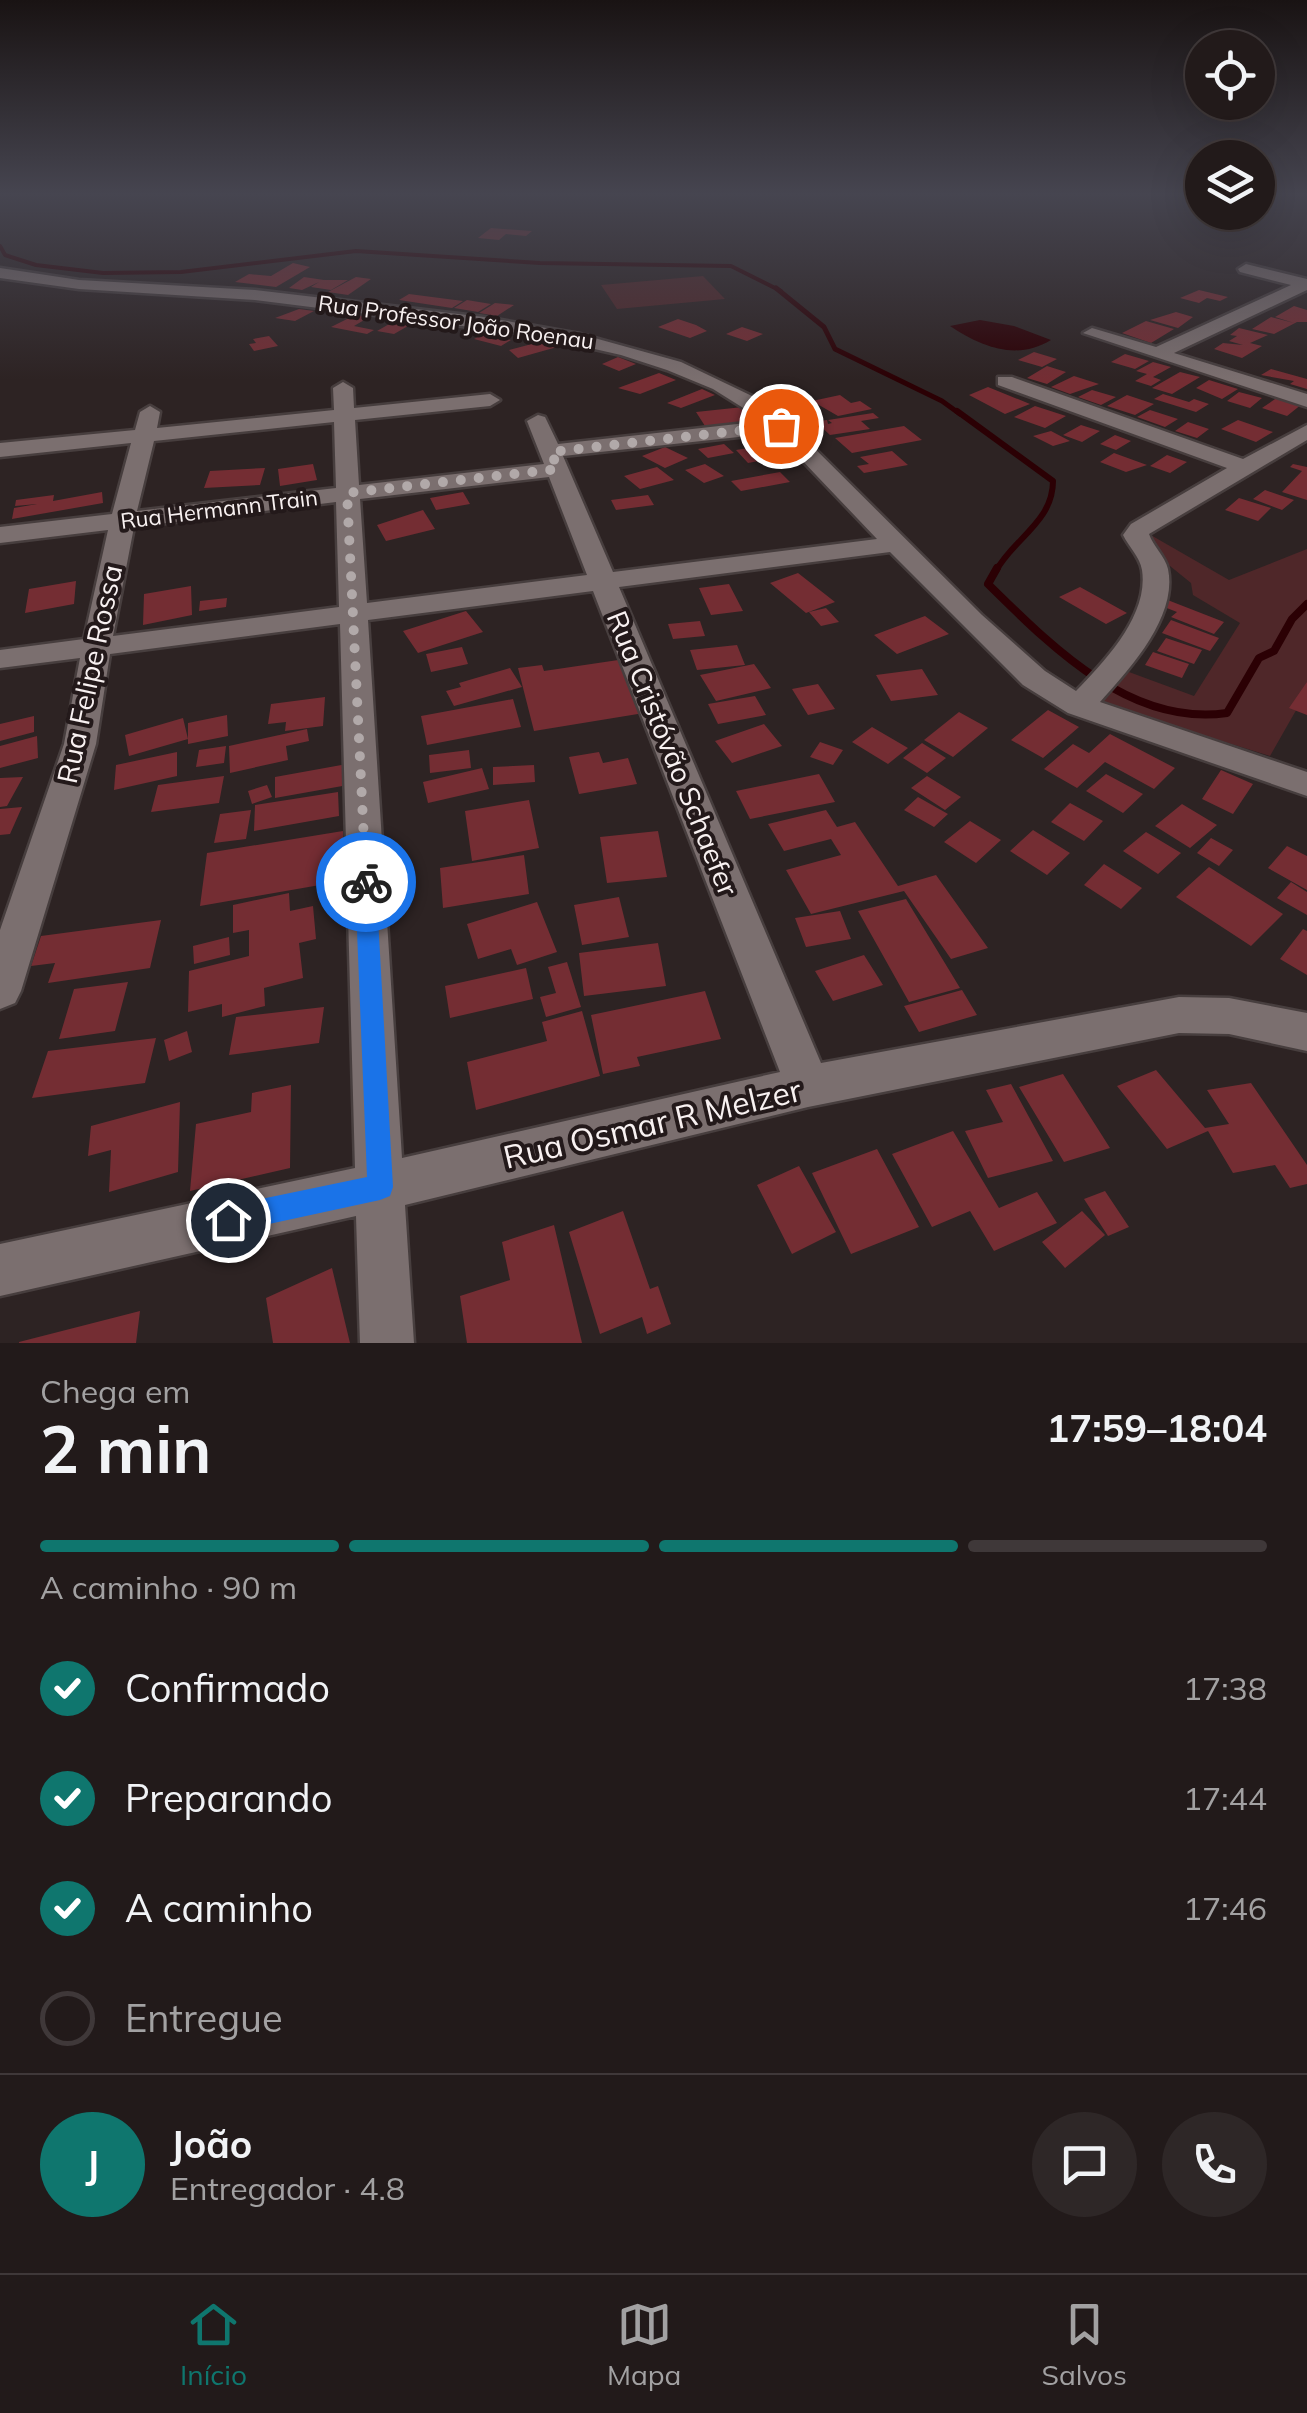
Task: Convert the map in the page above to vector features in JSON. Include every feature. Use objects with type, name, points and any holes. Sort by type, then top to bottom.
[{"type":"street","points":[[1246,270],[1307,284]]},
{"type":"street","name":"Rua Professor João Roenau","points":[[0,273],[46,282],[251,294],[581,336],[636,352],[731,389],[764,409],[895,544],[1034,678],[1096,689],[1307,784]]},
{"type":"street","points":[[1158,354],[1307,284]]},
{"type":"street","points":[[1092,333],[1307,401]]},
{"type":"street","points":[[1005,380],[1248,468]]},
{"type":"street","points":[[0,450],[147,424],[344,402],[490,400]]},
{"type":"street","points":[[344,402],[388,1343]]},
{"type":"street","name":"Rua Felipe Rossa","points":[[0,991],[80,744],[121,521],[147,424]]},
{"type":"street","name":"Rua Hermann Train","points":[[0,534],[347,493],[549,447],[781,426]]},
{"type":"street","points":[[1096,689],[1136,635],[1152,596],[1156,571],[1136,535],[1140,529],[1307,431]]},
{"type":"street","name":"Rua Cristóvão Schaefer","points":[[549,447],[808,1086]]},
{"type":"street","points":[[0,660],[895,544]]},
{"type":"street","name":"Rua Osmar R Melzer","points":[[0,1270],[380,1187],[808,1086],[1179,1015],[1229,1016],[1307,1032]]},
{"type":"shaded area","points":[[703,276],[725,299],[617,309],[601,285]]},
{"type":"shaded area","points":[[980,320],[1014,326],[1051,340],[1025,350],[999,349],[950,326]]},
{"type":"shaded area","points":[[1149,534],[1229,580],[1307,549],[1307,691],[1270,756],[1093,701],[1129,672],[1194,696],[1240,623],[1193,595],[1191,583],[1154,553]]},
{"type":"building","points":[[293,263],[310,267],[276,287],[235,282],[249,274],[271,276]]},
{"type":"building","points":[[304,277],[348,280],[331,290],[311,287],[319,282],[302,290],[289,288]]},
{"type":"building","points":[[356,277],[371,279],[348,295],[328,292]]},
{"type":"building","points":[[1199,290],[1228,297],[1220,301],[1207,298],[1199,303],[1180,298]]},
{"type":"building","points":[[409,294],[463,301],[452,308],[399,300]]},
{"type":"building","points":[[467,300],[491,304],[478,312],[454,308]]},
{"type":"building","points":[[495,303],[514,305],[497,316],[479,313]]},
{"type":"building","points":[[1294,306],[1307,310],[1307,322],[1297,322],[1274,334],[1252,329],[1271,317],[1294,323],[1275,317]]},
{"type":"building","points":[[299,309],[314,311],[295,321],[275,318]]},
{"type":"building","points":[[1176,312],[1193,317],[1178,328],[1150,320]]},
{"type":"building","points":[[357,314],[371,316],[354,326],[374,330],[367,334],[331,327]]},
{"type":"building","points":[[398,319],[415,322],[394,334],[377,331]]},
{"type":"building","points":[[678,319],[707,331],[690,338],[658,327]]},
{"type":"building","points":[[1146,321],[1174,329],[1151,343],[1122,333]]},
{"type":"building","points":[[742,327],[763,334],[747,341],[726,334]]},
{"type":"building","points":[[1239,328],[1268,335],[1250,343],[1262,346],[1242,358],[1214,349],[1223,343],[1243,345],[1229,341],[1237,336],[1230,335]]},
{"type":"building","points":[[490,331],[511,340],[501,346],[474,339]]},
{"type":"building","points":[[269,336],[278,346],[254,351],[249,344],[256,343],[253,339]]},
{"type":"building","points":[[547,340],[557,347],[518,358],[509,350]]},
{"type":"building","points":[[1034,352],[1057,359],[1042,367],[1018,360]]},
{"type":"building","points":[[1125,354],[1149,361],[1135,369],[1111,362]]},
{"type":"building","points":[[618,357],[636,364],[619,371],[602,364]]},
{"type":"building","points":[[1153,362],[1171,367],[1153,377],[1161,380],[1151,386],[1135,381],[1147,374],[1136,371]]},
{"type":"building","points":[[1047,366],[1066,372],[1047,384],[1027,378]]},
{"type":"building","points":[[1271,369],[1307,379],[1307,389],[1290,384],[1294,381],[1261,375]]},
{"type":"building","points":[[1180,372],[1200,377],[1172,394],[1152,388]]},
{"type":"building","points":[[659,373],[676,380],[640,394],[618,388]]},
{"type":"building","points":[[1074,376],[1099,384],[1070,394],[1051,387]]},
{"type":"building","points":[[1209,380],[1238,389],[1222,399],[1196,388]]},
{"type":"building","points":[[988,387],[1030,404],[1005,414],[969,395]]},
{"type":"building","points":[[702,389],[715,395],[681,408],[667,403]]},
{"type":"building","points":[[1092,390],[1116,397],[1101,405],[1078,397]]},
{"type":"building","points":[[1239,392],[1262,398],[1250,408],[1227,401]]},
{"type":"building","points":[[1163,394],[1209,404],[1196,412],[1154,399]]},
{"type":"building","points":[[840,395],[872,409],[838,416],[812,401]]},
{"type":"building","points":[[1127,395],[1154,404],[1135,415],[1107,406]]},
{"type":"building","points":[[1278,397],[1302,404],[1287,416],[1262,408]]},
{"type":"building","points":[[1035,406],[1066,416],[1045,428],[1014,417]]},
{"type":"building","points":[[743,407],[753,421],[705,426],[696,412]]},
{"type":"building","points":[[1150,410],[1178,419],[1165,427],[1137,417]]},
{"type":"building","points":[[873,413],[879,418],[861,421],[870,429],[830,435],[818,424],[791,428],[789,425],[827,420],[828,424],[832,423],[828,420]]},
{"type":"building","points":[[1238,420],[1273,432],[1256,442],[1221,429]]},
{"type":"building","points":[[1188,422],[1209,429],[1197,438],[1175,431]]},
{"type":"building","points":[[1081,425],[1100,431],[1082,442],[1063,435]]},
{"type":"building","points":[[904,426],[922,440],[852,453],[835,438]]},
{"type":"building","points":[[1051,431],[1070,441],[1053,446],[1033,436]]},
{"type":"building","points":[[1115,435],[1131,441],[1116,450],[1100,444]]},
{"type":"building","points":[[777,443],[790,455],[748,463],[736,450]]},
{"type":"building","points":[[724,444],[734,453],[708,458],[698,449]]},
{"type":"building","points":[[665,447],[688,458],[665,468],[642,456]]},
{"type":"building","points":[[892,451],[908,465],[864,473],[857,466],[869,464],[860,457]]},
{"type":"building","points":[[1114,453],[1147,465],[1126,472],[1100,462]]},
{"type":"building","points":[[1167,455],[1187,462],[1170,473],[1150,466]]},
{"type":"building","points":[[313,464],[317,480],[280,486],[278,469]]},
{"type":"building","points":[[705,464],[724,476],[704,483],[685,470]]},
{"type":"building","points":[[657,467],[674,480],[640,489],[624,476]]},
{"type":"building","points":[[1290,467],[1307,467],[1307,500],[1282,492],[1302,471]]},
{"type":"building","points":[[265,468],[260,485],[204,488],[210,471]]},
{"type":"building","points":[[780,472],[790,482],[741,491],[731,481]]},
{"type":"building","points":[[1265,490],[1294,500],[1282,510],[1253,499]]},
{"type":"building","points":[[102,492],[103,503],[12,519],[14,508],[37,504],[15,506],[16,500],[54,495],[53,501]]},
{"type":"building","points":[[463,492],[470,504],[436,510],[430,498]]},
{"type":"building","points":[[648,495],[654,505],[616,510],[611,500]]},
{"type":"building","points":[[1239,498],[1271,508],[1258,521],[1225,510]]},
{"type":"building","points":[[423,510],[435,529],[386,541],[377,525]]},
{"type":"building","points":[[798,573],[835,602],[806,613],[770,583]]},
{"type":"building","points":[[76,581],[74,604],[25,613],[29,589]]},
{"type":"building","points":[[729,584],[743,611],[711,615],[699,588]]},
{"type":"building","points":[[191,586],[192,615],[143,625],[144,594]]},
{"type":"building","points":[[1080,587],[1127,613],[1106,624],[1059,597]]},
{"type":"building","points":[[227,598],[226,607],[199,611],[200,601]]},
{"type":"building","points":[[1165,599],[1224,622],[1214,634],[1171,617],[1177,612],[1159,605]]},
{"type":"building","points":[[826,608],[839,622],[821,626],[809,612]]},
{"type":"building","points":[[466,611],[483,632],[418,653],[403,631]]},
{"type":"building","points":[[925,616],[949,634],[897,654],[874,635]]},
{"type":"building","points":[[1171,620],[1219,638],[1210,651],[1162,633]]},
{"type":"building","points":[[700,621],[705,636],[673,639],[668,624]]},
{"type":"building","points":[[1166,638],[1202,650],[1194,664],[1157,651]]},
{"type":"building","points":[[737,645],[745,665],[697,670],[690,650]]},
{"type":"building","points":[[462,647],[468,664],[431,672],[426,654]]},
{"type":"building","points":[[1153,652],[1189,664],[1182,678],[1145,665]]},
{"type":"building","points":[[625,659],[644,713],[534,731],[518,668],[542,665],[544,671]]},
{"type":"building","points":[[754,664],[771,688],[716,701],[700,675]]},
{"type":"building","points":[[510,668],[522,687],[454,706],[446,691],[461,687],[459,683]]},
{"type":"building","points":[[922,669],[938,695],[891,701],[876,675]]},
{"type":"building","points":[[1307,682],[1307,715],[1289,708]]},
{"type":"building","points":[[818,684],[835,709],[808,715],[792,689]]},
{"type":"building","points":[[755,696],[766,715],[718,724],[708,704]]},
{"type":"building","points":[[325,697],[323,726],[285,731],[286,722],[268,724],[271,704]]},
{"type":"building","points":[[513,699],[521,727],[427,745],[421,716]]},
{"type":"building","points":[[1048,710],[1079,727],[1043,758],[1011,740]]},
{"type":"building","points":[[959,712],[988,728],[953,757],[924,740]]},
{"type":"building","points":[[227,715],[228,736],[188,744],[188,723]]},
{"type":"building","points":[[34,716],[34,732],[0,741],[0,724]]},
{"type":"building","points":[[183,718],[188,739],[129,756],[125,735]]},
{"type":"building","points":[[764,724],[782,746],[732,763],[715,741]]},
{"type":"building","points":[[872,727],[908,748],[888,764],[852,742]]},
{"type":"building","points":[[307,729],[309,741],[286,746],[288,760],[230,773],[229,746]]},
{"type":"building","points":[[1110,734],[1175,768],[1154,789],[1105,762],[1077,788],[1044,769],[1073,744],[1089,753]]},
{"type":"building","points":[[37,736],[38,758],[0,768],[0,746]]},
{"type":"building","points":[[820,742],[843,750],[833,765],[810,757]]},
{"type":"building","points":[[922,743],[946,758],[927,773],[903,758]]},
{"type":"building","points":[[226,746],[224,763],[196,767],[199,750]]},
{"type":"building","points":[[469,750],[471,768],[430,773],[429,755]]},
{"type":"building","points":[[177,752],[177,776],[114,790],[116,765]]},
{"type":"building","points":[[599,752],[603,763],[628,758],[637,784],[579,794],[569,757]]},
{"type":"building","points":[[347,764],[348,785],[275,798],[275,777]]},
{"type":"building","points":[[534,765],[535,782],[493,785],[493,767]]},
{"type":"building","points":[[482,768],[489,789],[428,803],[423,782]]},
{"type":"building","points":[[1221,770],[1253,784],[1233,814],[1202,799]]},
{"type":"building","points":[[819,774],[835,802],[750,819],[736,791]]},
{"type":"building","points":[[1106,774],[1143,794],[1123,813],[1086,791]]},
{"type":"building","points":[[224,776],[219,803],[151,812],[158,785]]},
{"type":"building","points":[[927,776],[961,797],[945,810],[911,788]]},
{"type":"building","points":[[23,777],[7,806],[0,807],[0,778]]},
{"type":"building","points":[[267,785],[272,797],[252,804],[248,791]]},
{"type":"building","points":[[338,792],[339,816],[254,831],[255,805]]},
{"type":"building","points":[[918,797],[948,814],[934,827],[904,810]]},
{"type":"building","points":[[529,800],[539,848],[472,861],[465,811]]},
{"type":"building","points":[[1070,803],[1103,821],[1084,841],[1051,822]]},
{"type":"building","points":[[1182,804],[1217,825],[1190,848],[1155,826]]},
{"type":"building","points":[[22,807],[10,834],[0,835],[0,809]]},
{"type":"building","points":[[251,810],[246,839],[214,843],[220,814]]},
{"type":"building","points":[[826,810],[837,827],[855,822],[898,886],[936,875],[988,948],[951,959],[904,891],[811,914],[786,870],[841,855],[831,839],[784,851],[768,824]]},
{"type":"building","points":[[970,821],[1001,840],[976,863],[944,842]]},
{"type":"building","points":[[1033,830],[1070,853],[1047,875],[1010,851]]},
{"type":"building","points":[[343,831],[343,881],[200,906],[207,853]]},
{"type":"building","points":[[658,831],[667,877],[607,883],[600,837]]},
{"type":"building","points":[[1146,832],[1181,853],[1158,874],[1123,851]]},
{"type":"building","points":[[1211,838],[1233,850],[1219,866],[1197,853]]},
{"type":"building","points":[[1287,846],[1307,856],[1307,890],[1268,868]]},
{"type":"building","points":[[524,855],[529,894],[443,908],[440,868]]},
{"type":"building","points":[[1104,864],[1142,888],[1121,909],[1084,885]]},
{"type":"building","points":[[1209,867],[1283,914],[1251,946],[1176,897]]},
{"type":"building","points":[[1291,882],[1307,892],[1307,915],[1277,898]]},
{"type":"building","points":[[289,893],[290,911],[313,906],[316,939],[299,943],[303,978],[264,988],[265,1006],[222,1017],[222,1004],[188,1012],[189,971],[249,956],[249,930],[233,933],[233,905]]},
{"type":"building","points":[[619,897],[629,937],[582,945],[574,905]]},
{"type":"building","points":[[906,899],[960,988],[909,1002],[858,911]]},
{"type":"building","points":[[537,902],[557,952],[517,965],[511,949],[478,959],[467,924]]},
{"type":"building","points":[[840,911],[851,939],[806,947],[795,918]]},
{"type":"building","points":[[161,920],[150,968],[48,983],[55,963],[31,966],[41,936]]},
{"type":"building","points":[[1303,929],[1307,931],[1307,975],[1280,959]]},
{"type":"building","points":[[229,937],[230,955],[194,964],[193,946]]},
{"type":"building","points":[[658,943],[666,986],[584,996],[579,953]]},
{"type":"building","points":[[864,955],[883,985],[833,1001],[815,971]]},
{"type":"building","points":[[567,962],[581,1007],[546,1017],[540,997],[556,993],[548,967]]},
{"type":"building","points":[[526,968],[533,999],[450,1018],[445,986]]},
{"type":"building","points":[[128,982],[115,1031],[59,1039],[74,989]]},
{"type":"building","points":[[962,990],[977,1015],[919,1032],[904,1006]]},
{"type":"building","points":[[705,991],[721,1039],[637,1057],[640,1066],[603,1074],[591,1015]]},
{"type":"building","points":[[324,1007],[319,1043],[229,1055],[236,1017]]},
{"type":"building","points":[[582,1011],[600,1076],[476,1110],[467,1062],[547,1041],[542,1022]]},
{"type":"building","points":[[187,1031],[192,1052],[169,1061],[164,1040]]},
{"type":"building","points":[[156,1038],[145,1083],[32,1098],[48,1051]]},
{"type":"building","points":[[1156,1070],[1205,1128],[1229,1124],[1207,1090],[1251,1083],[1307,1165],[1307,1184],[1290,1188],[1275,1165],[1233,1173],[1208,1131],[1167,1149],[1117,1086]]},
{"type":"building","points":[[1063,1074],[1110,1148],[1064,1162],[1019,1087]]},
{"type":"building","points":[[1011,1084],[1053,1161],[988,1178],[965,1131],[1003,1122],[986,1090]]},
{"type":"building","points":[[291,1085],[290,1168],[190,1191],[196,1124],[251,1112],[252,1093]]},
{"type":"building","points":[[180,1102],[178,1172],[109,1192],[111,1150],[88,1156],[91,1126]]},
{"type":"building","points":[[953,1131],[999,1208],[1037,1192],[1057,1223],[994,1251],[970,1211],[932,1227],[892,1154]]},
{"type":"building","points":[[877,1149],[919,1227],[851,1254],[812,1173]]},
{"type":"building","points":[[799,1166],[836,1232],[792,1254],[757,1185]]},
{"type":"building","points":[[1105,1191],[1129,1227],[1108,1236],[1084,1199]]},
{"type":"building","points":[[623,1211],[650,1289],[658,1286],[671,1324],[647,1334],[642,1317],[600,1334],[569,1232]]},
{"type":"building","points":[[1082,1211],[1105,1235],[1065,1268],[1042,1242]]},
{"type":"building","points":[[554,1225],[582,1343],[467,1343],[460,1296],[510,1280],[502,1242]]},
{"type":"building","points":[[332,1268],[350,1343],[273,1343],[266,1298]]},
{"type":"building","points":[[140,1311],[136,1343],[19,1343],[19,1342]]},
{"type":"waterway","points":[[5,255],[36,265],[103,273],[181,272],[325,255]]},
{"type":"waterway","points":[[412,255],[540,263],[731,266],[778,289]]},
{"type":"waterway","points":[[778,289],[824,327],[835,349],[942,401],[960,414]]},
{"type":"waterway","points":[[957,411],[1053,481],[1046,508],[996,571]]},
{"type":"waterway","points":[[997,568],[988,584],[1066,656],[1125,695],[1191,714],[1227,713],[1259,658],[1274,651],[1292,619],[1307,604]]},
{"type":"way so far","points":[[366,882],[347,493],[558,469],[551,452],[781,426]]},
{"type":"route","points":[[228,1220],[380,1187],[366,882]]}]
